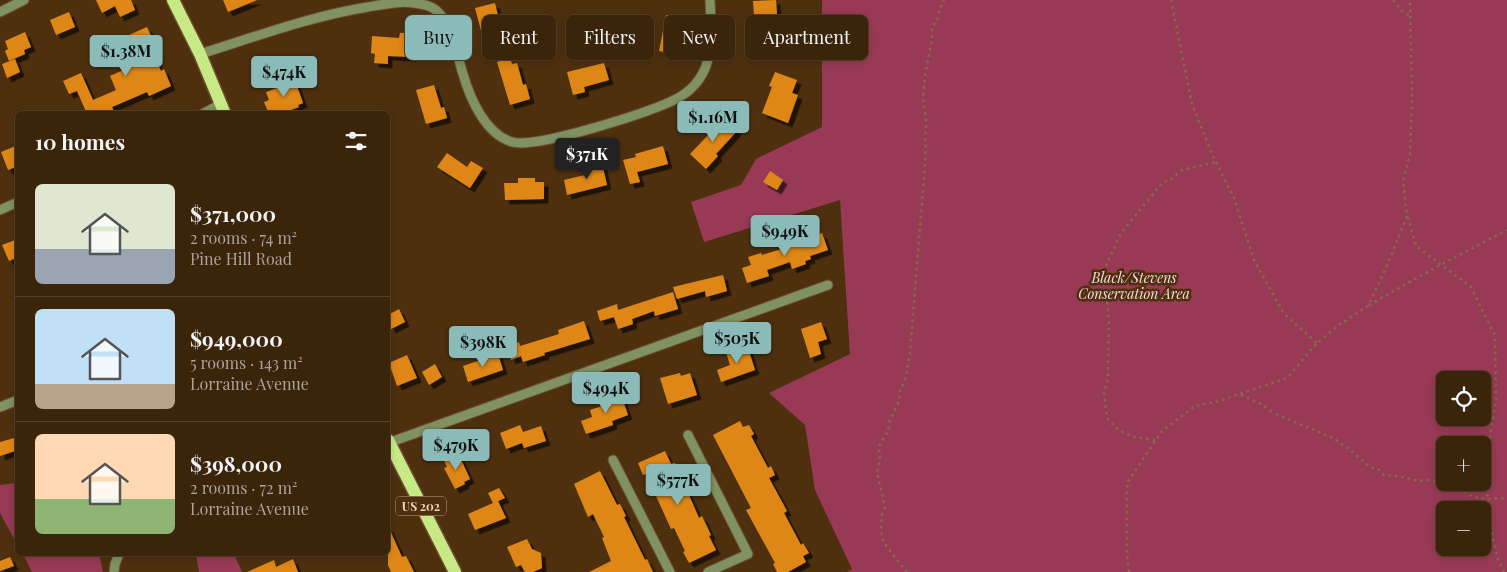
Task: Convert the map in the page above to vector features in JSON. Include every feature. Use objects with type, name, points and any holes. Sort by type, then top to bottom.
[{"type":"main road","points":[[173,0],[200,54],[223,109]]},
{"type":"main road","name":"US 202","points":[[390,446],[455,572]]},
{"type":"street","points":[[0,12],[24,0]]},
{"type":"street","points":[[200,54],[295,24],[354,9],[397,2],[409,2],[428,6],[442,16],[450,32],[470,94],[485,121],[504,139],[523,144],[558,137],[651,110],[687,92],[700,80],[708,60],[710,0]]},
{"type":"street","points":[[0,210],[15,203]]},
{"type":"street","points":[[390,441],[828,286]]},
{"type":"street","points":[[0,407],[15,401]]},
{"type":"street","points":[[688,435],[748,554],[708,572]]},
{"type":"street","points":[[613,460],[670,572]]},
{"type":"street","points":[[114,572],[114,564],[118,556]]},
{"type":"path","points":[[907,572],[884,543],[881,531],[882,515],[885,508],[877,472],[880,460],[879,446],[888,431],[889,423],[899,401],[910,354],[925,165],[926,120],[923,97],[925,76],[932,39],[932,27],[938,18],[944,0]]},
{"type":"path","points":[[1171,0],[1192,104],[1216,162],[1234,198],[1254,260],[1284,314],[1317,343]]},
{"type":"path","points":[[1393,0],[1402,11],[1410,16]]},
{"type":"path","points":[[1410,0],[1412,98],[1410,154],[1403,181],[1408,216],[1416,246],[1471,287],[1495,336],[1496,400],[1488,449],[1487,508],[1497,557],[1504,572]]},
{"type":"path","points":[[1155,440],[1124,433],[1107,418],[1104,394],[1108,378],[1109,322],[1104,289],[1105,268],[1121,233],[1162,184],[1182,170],[1216,162]]},
{"type":"path","points":[[1368,306],[1408,216]]},
{"type":"path","points":[[1129,572],[1127,554],[1127,483],[1162,431],[1195,406],[1219,401],[1287,378],[1317,343],[1339,325],[1368,306],[1440,265],[1507,230]]},
{"type":"path","points":[[1240,394],[1261,404],[1272,412]]},
{"type":"path","points":[[1276,414],[1332,438],[1348,448],[1370,467],[1378,469],[1384,475],[1418,481],[1430,480],[1458,489],[1474,497],[1487,499],[1507,498]]},
{"type":"green space","name":"Black/Stevens Conservation Area","points":[[822,0],[1507,0],[1507,572],[847,572],[852,569],[815,490],[805,425],[769,393],[850,354],[840,200],[704,242],[691,202],[741,185],[756,159],[822,127],[822,60],[868,60],[868,15],[822,15]]},
{"type":"green space","points":[[15,483],[15,540],[0,513],[0,485]]},
{"type":"green space","points":[[24,556],[99,556],[103,572],[32,572]]},
{"type":"green space","points":[[196,556],[235,556],[242,572],[199,572]]},
{"type":"building","points":[[96,0],[131,0],[135,10],[120,17],[115,6],[102,13]]},
{"type":"building","points":[[223,0],[257,0],[228,12]]},
{"type":"building","points":[[776,0],[777,15],[754,15],[753,1]]},
{"type":"building","points":[[495,3],[498,15],[482,15],[482,34],[475,8]]},
{"type":"building","points":[[69,12],[75,27],[56,35],[50,20]]},
{"type":"building","points":[[664,25],[664,52],[659,51]]},
{"type":"building","points":[[147,27],[154,42],[148,44],[161,71],[164,69],[171,86],[149,96],[147,92],[112,107],[114,111],[86,111],[77,91],[69,94],[63,81],[81,73],[93,100],[116,90],[110,76],[130,67],[125,56],[128,54],[120,39]]},
{"type":"building","points":[[25,32],[31,47],[24,50],[25,54],[9,61],[5,51],[8,49],[5,41]]},
{"type":"building","points":[[400,33],[405,33],[405,57],[388,56],[388,64],[374,63],[375,54],[371,53],[372,36],[399,38]]},
{"type":"building","points":[[15,59],[20,72],[7,78],[2,64]]},
{"type":"building","points":[[511,60],[512,64],[517,63],[523,85],[526,84],[530,99],[510,105],[497,62]]},
{"type":"building","points":[[604,63],[609,80],[584,87],[585,92],[573,95],[567,72]]},
{"type":"building","points":[[775,72],[797,80],[792,93],[798,95],[788,123],[762,113],[772,87],[769,86]]},
{"type":"building","points":[[293,75],[303,103],[298,105],[299,107],[288,111],[268,111],[264,102],[269,100],[266,92],[285,85],[283,79]]},
{"type":"building","points":[[434,85],[441,108],[444,107],[447,118],[426,124],[416,90]]},
{"type":"building","points":[[722,117],[737,131],[716,154],[718,156],[706,169],[690,154],[709,134],[707,132]]},
{"type":"building","points":[[15,146],[15,167],[8,170],[1,152]]},
{"type":"building","points":[[663,146],[668,164],[637,172],[640,182],[630,184],[623,160],[636,157],[635,154]]},
{"type":"building","points":[[447,153],[467,167],[471,161],[483,168],[470,188],[437,167]]},
{"type":"building","points":[[602,163],[607,185],[567,195],[564,180],[589,174],[587,167]]},
{"type":"building","points":[[770,171],[783,180],[777,190],[763,182]]},
{"type":"building","points":[[518,178],[535,178],[535,182],[544,182],[544,199],[505,200],[504,183],[518,183]]},
{"type":"building","points":[[822,233],[828,250],[810,256],[811,259],[805,261],[806,264],[792,269],[790,262],[767,270],[769,276],[747,283],[742,268],[751,265],[748,257],[761,253],[762,255],[791,246],[791,244],[797,241]]},
{"type":"building","points":[[15,240],[15,258],[9,261],[2,245]]},
{"type":"building","points":[[723,275],[727,291],[706,297],[705,291],[677,299],[673,287]]},
{"type":"building","points":[[673,292],[678,309],[655,316],[654,311],[632,319],[633,324],[618,329],[614,317],[600,321],[597,311],[617,304],[618,310]]},
{"type":"building","points":[[399,309],[405,322],[391,329],[390,314]]},
{"type":"building","points":[[584,321],[590,339],[544,353],[545,355],[523,362],[521,356],[511,360],[507,346],[519,342],[520,346],[559,334],[558,330]]},
{"type":"building","points":[[821,322],[827,339],[818,342],[821,354],[810,358],[801,329]]},
{"type":"building","points":[[747,345],[755,370],[721,382],[717,370],[730,365],[726,352]]},
{"type":"building","points":[[498,354],[503,370],[468,382],[463,366]]},
{"type":"building","points":[[407,355],[417,378],[397,386],[390,363]]},
{"type":"building","points":[[435,364],[442,377],[429,385],[422,372]]},
{"type":"building","points":[[680,373],[681,376],[690,373],[697,395],[668,404],[660,378]]},
{"type":"building","points":[[620,392],[628,415],[612,421],[613,425],[586,434],[581,421],[592,417],[590,410],[611,403],[608,396]]},
{"type":"building","points":[[740,421],[743,427],[749,425],[754,434],[751,436],[768,468],[771,466],[775,475],[769,478],[787,511],[784,513],[801,545],[803,543],[809,553],[803,556],[806,562],[788,572],[777,572],[773,564],[775,563],[746,510],[751,508],[713,435]]},
{"type":"building","points":[[520,425],[523,432],[541,426],[546,441],[524,448],[522,443],[506,449],[500,433]]},
{"type":"building","points":[[15,438],[15,451],[0,456],[0,442]]},
{"type":"building","points":[[665,451],[671,464],[675,463],[699,518],[702,516],[711,535],[709,536],[716,550],[689,563],[674,528],[671,529],[646,474],[643,475],[638,463]]},
{"type":"building","points":[[458,453],[470,479],[455,489],[444,468],[447,467],[444,460]]},
{"type":"building","points":[[600,471],[617,505],[620,504],[626,516],[624,517],[653,572],[589,572],[611,561],[602,538],[604,537],[593,514],[588,517],[574,484]]},
{"type":"building","points":[[499,488],[505,498],[498,501],[506,518],[475,530],[468,514],[493,503],[488,493]]},
{"type":"building","points":[[390,530],[402,557],[406,556],[414,572],[391,572],[388,565]]},
{"type":"building","points":[[527,539],[532,549],[541,553],[542,568],[533,572],[525,572],[521,565],[516,567],[507,547]]},
{"type":"building","points":[[10,557],[14,566],[0,571],[0,561]]},
{"type":"building","points":[[293,559],[298,572],[247,572],[274,560],[276,567]]}]
